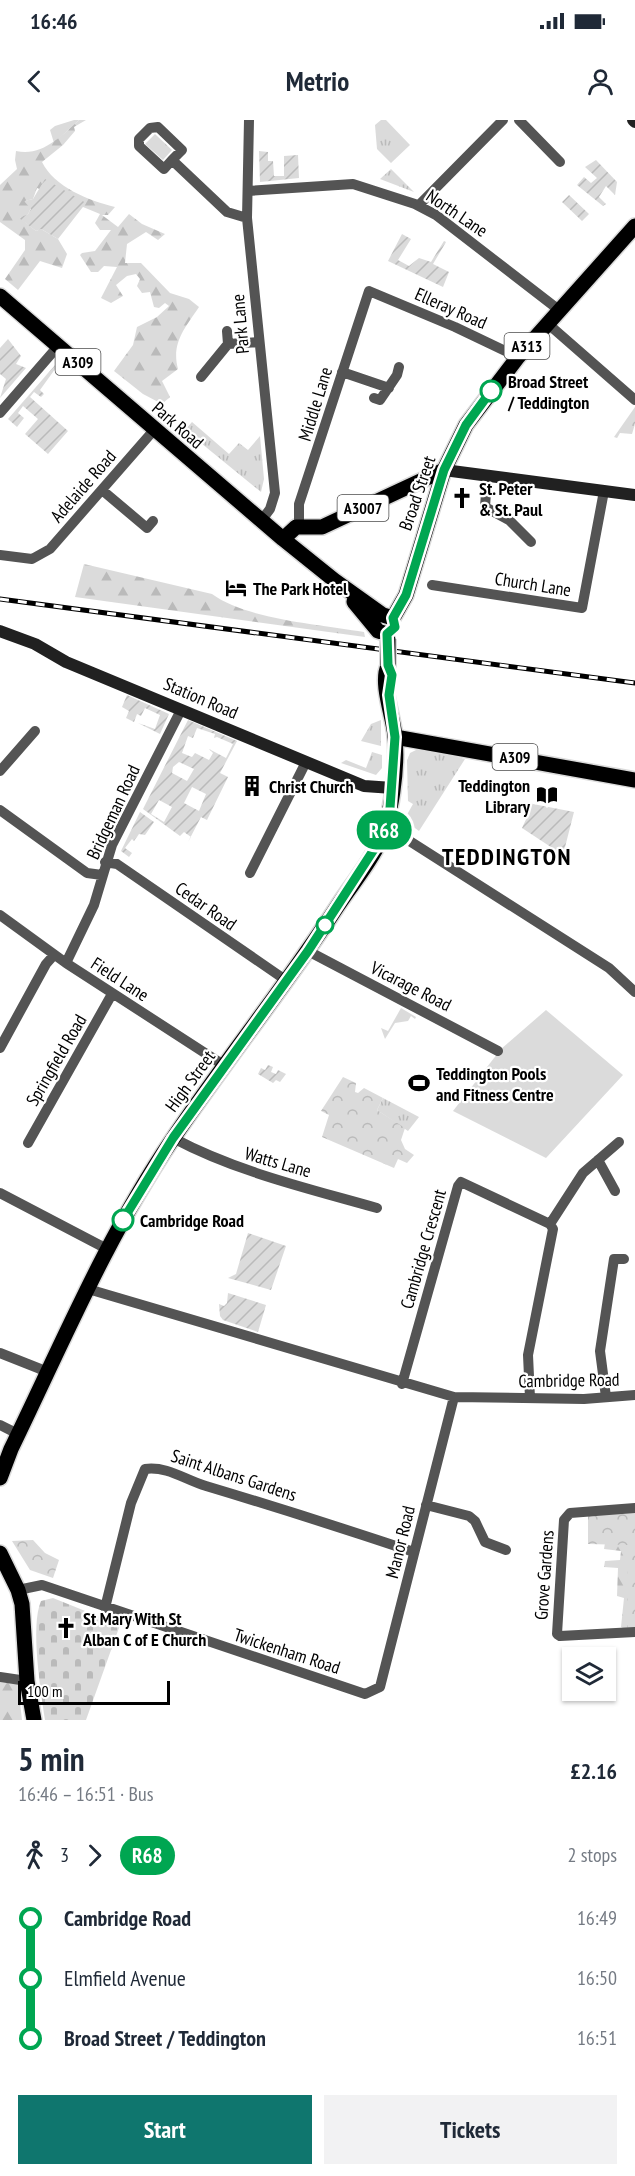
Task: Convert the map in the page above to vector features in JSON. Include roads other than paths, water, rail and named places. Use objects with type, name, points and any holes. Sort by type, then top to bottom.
[{"type":"main road","name":"Broad Street","points":[[382,625],[406,595],[444,470],[466,425],[518,357],[635,226]]},
{"type":"main road","name":"Park Road","points":[[0,296],[261,521],[334,580],[382,625]]},
{"type":"main road","points":[[444,470],[487,478],[635,495]]},
{"type":"main road","name":"A3007","points":[[299,526],[322,527],[444,470]]},
{"type":"main road","points":[[284,539],[293,528],[299,526]]},
{"type":"main road","name":"High Street","points":[[0,1478],[18,1434],[107,1249],[173,1138],[308,951],[371,856],[386,826],[393,788],[395,737],[389,695],[392,675],[388,666],[382,625]]},
{"type":"main road","name":"Station Road","points":[[0,631],[364,786],[393,788]]},
{"type":"main road","name":"A309","points":[[395,737],[635,780]]},
{"type":"main road","points":[[0,1553],[18,1590],[22,1604],[27,1681],[34,1720]]},
{"type":"street","name":"Park Lane","points":[[249,120],[248,218],[275,493],[274,502],[261,521]]},
{"type":"street","points":[[420,205],[503,120]]},
{"type":"street","points":[[519,120],[560,162]]},
{"type":"street","points":[[172,160],[227,212],[248,218]]},
{"type":"street","name":"North Lane","points":[[248,191],[353,184],[420,205],[559,310]]},
{"type":"street","name":"Elleray Road","points":[[369,291],[455,327],[518,357]]},
{"type":"street","name":"Middle Lane","points":[[299,526],[299,504],[369,291]]},
{"type":"street","points":[[547,323],[635,400]]},
{"type":"street","points":[[201,377],[228,344],[227,331]]},
{"type":"street","points":[[228,344],[259,342]]},
{"type":"street","points":[[0,413],[59,345]]},
{"type":"street","points":[[374,398],[380,400],[389,388],[399,367]]},
{"type":"street","points":[[342,372],[389,388]]},
{"type":"street","name":"Adelaide Road","points":[[0,555],[32,560],[50,549],[154,430]]},
{"type":"street","points":[[487,478],[485,507],[508,520],[531,542]]},
{"type":"street","points":[[102,490],[147,528],[153,521]]},
{"type":"street","name":"Church Lane","points":[[432,585],[582,608],[604,491]]},
{"type":"street","name":"Bridgeman Road","points":[[66,963],[94,905],[105,862],[181,710]]},
{"type":"street","points":[[0,771],[35,731]]},
{"type":"street","points":[[250,873],[306,762]]},
{"type":"street","points":[[0,810],[87,873],[102,875]]},
{"type":"street","points":[[386,826],[609,968],[635,992]]},
{"type":"street","name":"Cedar Road","points":[[105,862],[117,864],[287,981]]},
{"type":"street","name":"Field Lane","points":[[0,915],[112,994],[225,1066]]},
{"type":"street","name":"Vicarage Road","points":[[308,951],[435,1016],[498,1052]]},
{"type":"street","points":[[0,1048],[46,964],[54,955]]},
{"type":"street","name":"Springfield Road","points":[[28,1143],[112,994]]},
{"type":"street","name":"Watts Lane","points":[[173,1138],[208,1157],[242,1169],[377,1208]]},
{"type":"street","points":[[530,1398],[528,1355],[553,1229],[550,1224],[583,1173],[619,1142]]},
{"type":"street","points":[[598,1160],[615,1191]]},
{"type":"street","name":"Cambridge Crescent","points":[[402,1384],[461,1182],[550,1224]]},
{"type":"street","points":[[0,1193],[107,1249]]},
{"type":"street","points":[[606,1397],[600,1351],[601,1335],[614,1259],[624,1259]]},
{"type":"street","name":"Cambridge Road","points":[[88,1289],[402,1384],[454,1397],[530,1398],[635,1395]]},
{"type":"street","points":[[0,1353],[48,1372]]},
{"type":"street","name":"Manor Road","points":[[374,1692],[380,1687],[454,1397]]},
{"type":"street","points":[[0,1425],[18,1434]]},
{"type":"street","name":"Saint Albans Gardens","points":[[105,1608],[131,1503],[145,1469],[158,1468],[172,1472],[193,1482],[414,1552]]},
{"type":"street","points":[[426,1504],[469,1516],[475,1521],[485,1542],[506,1550]]},
{"type":"street","name":"Grove Gardens","points":[[635,1508],[570,1513],[564,1520],[557,1634],[560,1636],[635,1632]]},
{"type":"street","name":"Twickenham Road","points":[[18,1590],[42,1585],[365,1694],[374,1692]]},
{"type":"street","points":[[0,1677],[27,1681]]},
{"type":"railway","points":[[0,599],[635,683]]},
{"type":"place","name":"Broad Street / Teddington","points":[[491,391]]},
{"type":"place","name":"St. Peter & St. Paul","points":[[462,498]]},
{"type":"place","name":"The Park Hotel","points":[[236,588]]},
{"type":"place","name":"Christ Church","points":[[252,786]]},
{"type":"place","name":"Teddington Library","points":[[547,795]]},
{"type":"place","name":"Teddington Pools and Fitness Centre","points":[[419,1083]]},
{"type":"place","name":"Cambridge Road","points":[[123,1220]]},
{"type":"place","name":"St Mary With St Alban C of E Church","points":[[66,1628]]},
{"type":"district","name":"TEDDINGTON","points":[[507,856]]}]
